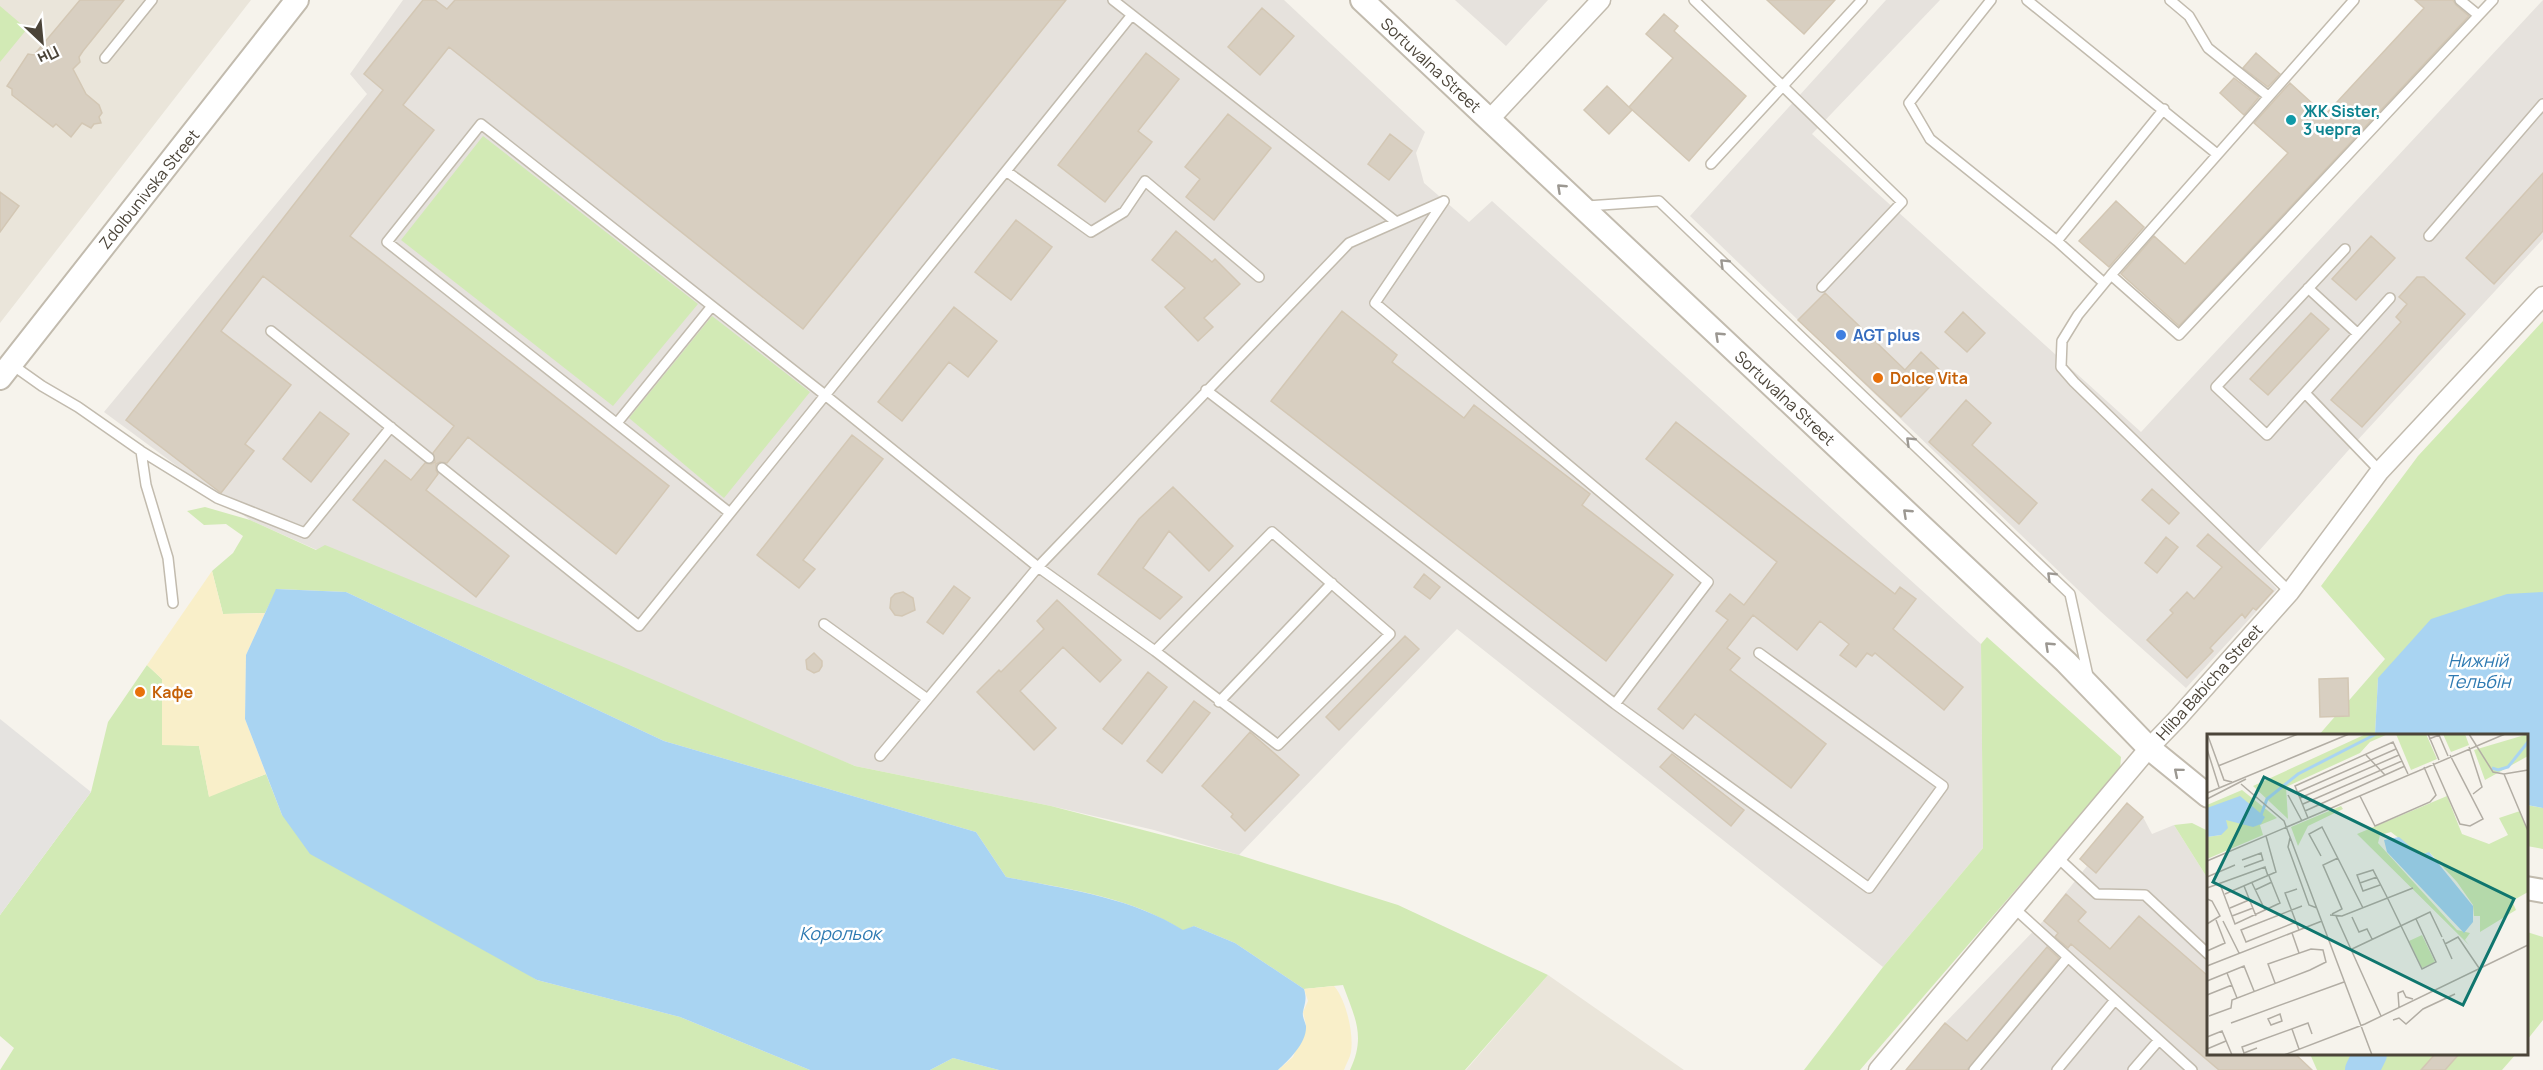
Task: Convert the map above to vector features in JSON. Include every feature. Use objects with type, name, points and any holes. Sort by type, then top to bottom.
[{"type":"street","name":"Zdolbunivska Street","points":[[5,371],[297,0]]},
{"type":"street","name":"Sortuvalna Street","points":[[1362,0],[2090,687],[2149,748],[2207,794]]},
{"type":"street","points":[[1489,120],[1601,0]]},
{"type":"street","name":"Hliba Babicha Street","points":[[1878,1070],[2149,748],[2290,592],[2380,471],[2543,296]]},
{"type":"street","points":[[2528,888],[2543,891]]},
{"type":"lane","points":[[105,58],[152,0]]},
{"type":"lane","points":[[1113,0],[1395,221]]},
{"type":"lane","points":[[1694,0],[1902,202],[1822,287]]},
{"type":"lane","points":[[1702,9],[1710,0]]},
{"type":"lane","points":[[1712,164],[1862,0]]},
{"type":"lane","points":[[1991,0],[1909,103],[1930,140],[2058,241],[2104,283]]},
{"type":"lane","points":[[2027,0],[2217,154]]},
{"type":"lane","points":[[2171,0],[2189,16],[2208,48],[2268,96]]},
{"type":"lane","points":[[2290,592],[2061,367],[2062,341],[2078,315],[2104,283],[2354,0]]},
{"type":"lane","points":[[2460,0],[2477,14]]},
{"type":"lane","points":[[2111,275],[2179,335],[2477,14],[2493,0]]},
{"type":"lane","points":[[442,468],[639,626],[1131,16]]},
{"type":"lane","points":[[2429,236],[2543,104]]},
{"type":"lane","points":[[2058,241],[2164,109]]},
{"type":"lane","points":[[730,513],[387,242],[481,124],[825,395],[1038,567],[1155,651],[1278,745],[1390,634],[1272,532],[1155,651]]},
{"type":"lane","points":[[1006,171],[1091,232],[1124,212],[1145,181],[1259,277]]},
{"type":"lane","points":[[880,756],[926,698],[1038,567],[1349,243],[1444,201],[1376,303],[1708,582],[1616,704]]},
{"type":"lane","points":[[1581,207],[1659,201],[2070,594],[2090,687]]},
{"type":"lane","points":[[2345,249],[2216,387],[2267,435],[2390,298]]},
{"type":"lane","points":[[2308,288],[2358,334]]},
{"type":"lane","points":[[617,423],[712,306]]},
{"type":"lane","points":[[271,331],[429,458]]},
{"type":"lane","points":[[5,371],[42,386],[78,407],[141,452],[217,498],[305,533],[391,427]]},
{"type":"lane","points":[[1206,390],[1616,704],[1869,888],[1943,786],[1759,653]]},
{"type":"lane","points":[[2305,393],[2380,471]]},
{"type":"lane","points":[[141,452],[146,485],[168,558],[172,603]]},
{"type":"lane","points":[[1219,702],[1332,583]]},
{"type":"lane","points":[[824,624],[926,698]]},
{"type":"lane","points":[[2057,857],[2097,894],[2145,895],[2207,953]]},
{"type":"lane","points":[[2014,908],[2192,1070]]},
{"type":"lane","points":[[1974,1070],[2068,957]]},
{"type":"lane","points":[[2056,1070],[2115,1000]]},
{"type":"lane","points":[[2133,1070],[2159,1040]]},
{"type":"shaded area","points":[[0,0],[251,0],[0,323]]},
{"type":"shaded area","points":[[403,0],[1284,0],[1425,132],[1416,153],[1424,183],[1469,222],[1492,201],[1981,644],[1983,848],[1883,967],[1457,629],[1239,855],[1154,830],[1051,806],[855,766],[317,550],[250,520],[104,412],[367,94],[350,74]]},
{"type":"shaded area","points":[[1455,0],[1548,0],[1506,46]]},
{"type":"shaded area","points":[[1886,0],[1940,0],[1812,134],[2141,432],[2543,0],[2543,239],[2354,444],[2250,561],[2277,589],[2186,688],[2100,611],[1690,216]]},
{"type":"shaded area","points":[[0,719],[91,792],[0,915]]},
{"type":"shaded area","points":[[2127,803],[2143,817],[2152,834],[2174,825],[2207,877],[2207,1055],[2295,1055],[2312,1070],[1906,1070],[1945,1023],[2044,920],[2087,866],[2080,859]]},
{"type":"shaded area","points":[[1548,975],[1684,1070],[1466,1070]]},
{"type":"green space","points":[[0,6],[27,29],[0,62]]},
{"type":"green space","points":[[483,136],[698,304],[613,406],[401,240]]},
{"type":"green space","points":[[712,316],[810,392],[724,498],[629,418]]},
{"type":"green space","points":[[2543,321],[2543,766],[2528,740],[2528,734],[2521,734],[2378,678],[2375,734],[2320,734],[2385,659],[2321,586],[2418,456]]},
{"type":"green space","points":[[205,507],[250,520],[316,550],[325,545],[619,665],[855,766],[1051,806],[1239,855],[1398,905],[1548,975],[1465,1070],[1350,1070],[1355,1058],[1358,1037],[1355,1017],[1343,985],[1304,989],[1235,943],[1194,926],[1183,931],[1142,909],[1098,895],[1006,877],[976,832],[664,741],[346,592],[277,589],[265,613],[223,614],[212,571],[233,553],[243,536],[226,524],[204,525],[187,511]]},
{"type":"green space","points":[[1987,637],[2121,757],[2120,769],[1860,1070],[1804,1070],[1883,967],[1983,848],[1981,644]]},
{"type":"green space","points":[[147,665],[162,679],[162,744],[199,746],[209,796],[266,774],[282,815],[537,980],[680,1017],[810,1070],[0,1070],[14,1048],[0,1036],[0,915],[91,792],[108,722]]},
{"type":"green space","points":[[2528,805],[2543,808],[2543,849],[2528,846]]},
{"type":"green space","points":[[2192,823],[2207,830],[2207,877],[2174,825]]},
{"type":"green space","points":[[2528,932],[2543,937],[2543,1020],[2528,1039]]},
{"type":"green space","points":[[2310,1055],[2515,1055],[2502,1070],[2317,1070]]},
{"type":"green space","points":[[953,1058],[999,1070],[930,1070]]},
{"type":"sand","points":[[212,571],[223,614],[265,613],[246,655],[245,719],[266,774],[209,797],[199,746],[162,745],[162,679],[147,665]]},
{"type":"sand","points":[[1334,986],[1342,999],[1351,1036],[1351,1052],[1344,1070],[1278,1070],[1293,1057],[1306,1025],[1303,1012],[1308,1001],[1304,989]]},
{"type":"water","name":"Корольок","points":[[276,589],[346,592],[664,741],[976,832],[1006,877],[1075,890],[1120,902],[1142,909],[1183,930],[1194,926],[1235,943],[1304,989],[1306,998],[1303,1017],[1306,1032],[1304,1039],[1278,1070],[999,1070],[953,1058],[930,1070],[810,1070],[680,1017],[537,980],[310,854],[282,815],[245,719],[246,655]]},
{"type":"water","name":"Нижній Тельбін","points":[[2543,592],[2543,808],[2528,805],[2528,734],[2375,734],[2378,678],[2431,619],[2507,594]]},
{"type":"building","points":[[80,0],[124,0],[83,51],[79,57],[80,62],[73,69],[86,94],[99,105],[102,113],[99,117],[101,123],[94,124],[91,128],[82,123],[71,137],[56,124],[53,127],[12,95],[12,89],[7,86],[28,54],[34,55]]},
{"type":"building","points":[[423,0],[435,0],[447,9],[455,0],[1066,0],[803,329],[449,47],[403,105],[434,130],[350,236],[669,486],[616,554],[468,437],[447,463],[436,464],[438,474],[426,490],[509,556],[476,597],[353,500],[385,460],[411,480],[425,463],[435,462],[433,453],[454,426],[263,276],[221,331],[291,385],[245,444],[254,451],[221,493],[126,420],[383,90],[364,74]]},
{"type":"building","points":[[1767,0],[1835,0],[1804,34]]},
{"type":"building","points":[[2415,0],[2453,0],[2469,16],[2179,326],[2121,274],[2154,236],[2185,264],[2288,153],[2254,123],[2290,83],[2325,115],[2424,8]]},
{"type":"building","points":[[1262,8],[1294,36],[1260,75],[1228,47]]},
{"type":"building","points":[[1664,14],[1678,26],[1674,31],[1746,96],[1689,161],[1629,107],[1673,58],[1646,34]]},
{"type":"building","points":[[1146,53],[1179,79],[1138,131],[1152,142],[1105,202],[1058,165]]},
{"type":"building","points":[[2256,53],[2280,74],[2268,87],[2243,68]]},
{"type":"building","points":[[2234,78],[2259,97],[2244,115],[2220,93]]},
{"type":"building","points":[[1607,86],[1632,110],[1609,134],[1584,110]]},
{"type":"building","points":[[1228,114],[1271,148],[1214,220],[1186,197],[1200,179],[1185,167]]},
{"type":"building","points":[[1390,134],[1412,151],[1389,180],[1368,164]]},
{"type":"building","points":[[2543,173],[2543,231],[2494,284],[2466,258]]},
{"type":"building","points":[[0,192],[19,206],[0,232]]},
{"type":"building","points":[[2116,201],[2144,227],[2109,267],[2079,241]]},
{"type":"building","points":[[1016,220],[1052,247],[1011,300],[975,272]]},
{"type":"building","points":[[1176,231],[1212,262],[1215,259],[1240,284],[1204,318],[1213,327],[1198,341],[1165,307],[1185,288],[1152,260]]},
{"type":"building","points":[[2371,236],[2395,258],[2356,300],[2332,279]]},
{"type":"building","points":[[2417,277],[2424,277],[2465,314],[2362,427],[2331,400],[2401,322],[2396,317],[2407,304],[2399,297]]},
{"type":"building","points":[[1825,293],[1905,370],[1921,352],[1943,373],[1901,417],[1798,320]]},
{"type":"building","points":[[954,307],[997,341],[968,377],[949,362],[902,421],[878,402]]},
{"type":"building","points":[[1342,311],[1397,355],[1392,362],[1464,418],[1474,405],[1590,494],[1582,505],[1673,575],[1606,661],[1271,401]]},
{"type":"building","points":[[1963,312],[1985,333],[1967,352],[1945,332]]},
{"type":"building","points":[[2311,313],[2329,329],[2268,395],[2250,379]]},
{"type":"building","points":[[1966,400],[1991,423],[1972,445],[2037,503],[2019,524],[1929,442]]},
{"type":"building","points":[[320,412],[349,434],[311,482],[283,459]]},
{"type":"building","points":[[1676,422],[1895,594],[1900,587],[1916,599],[1893,629],[1963,687],[1944,710],[1875,653],[1872,656],[1867,653],[1856,667],[1840,655],[1849,644],[1820,621],[1797,650],[1753,615],[1727,648],[1740,658],[1730,670],[1826,744],[1791,788],[1695,714],[1683,729],[1658,709],[1728,620],[1716,611],[1730,594],[1744,605],[1777,562],[1646,459]]},
{"type":"building","points":[[852,435],[883,459],[803,560],[815,569],[799,588],[757,555]]},
{"type":"building","points":[[1173,487],[1233,546],[1209,571],[1169,531],[1143,568],[1182,597],[1160,619],[1098,574],[1139,519]]},
{"type":"building","points":[[2152,489],[2179,513],[2169,524],[2142,500]]},
{"type":"building","points":[[2208,534],[2273,591],[2256,610],[2253,608],[2245,618],[2242,614],[2210,648],[2213,651],[2187,678],[2147,640],[2173,613],[2170,610],[2187,592],[2194,599],[2222,567],[2197,546]]},
{"type":"building","points":[[2166,537],[2178,547],[2157,573],[2145,563]]},
{"type":"building","points":[[1424,574],[1440,587],[1430,599],[1414,587]]},
{"type":"building","points":[[954,586],[970,598],[943,634],[927,622]]},
{"type":"building","points":[[903,592],[913,598],[915,610],[902,616],[895,615],[890,608],[891,598]]},
{"type":"building","points":[[1057,600],[1121,660],[1100,682],[1063,647],[1020,691],[1056,728],[1034,750],[977,692],[999,670],[1001,672],[1044,629],[1037,621]]},
{"type":"building","points":[[1405,636],[1419,649],[1339,730],[1326,717]]},
{"type":"building","points":[[814,653],[822,661],[822,666],[814,673],[807,669],[806,660]]},
{"type":"building","points":[[1148,672],[1167,687],[1122,744],[1103,729]]},
{"type":"building","points":[[2348,678],[2349,716],[2320,717],[2319,679]]},
{"type":"building","points":[[1194,701],[1210,713],[1162,773],[1147,761]]},
{"type":"building","points":[[1250,732],[1299,775],[1245,831],[1231,817],[1233,814],[1202,786]]},
{"type":"building","points":[[1672,754],[1744,810],[1731,826],[1660,767]]},
{"type":"building","points":[[2127,803],[2143,817],[2096,873],[2080,859]]},
{"type":"building","points":[[2066,894],[2086,912],[2078,921],[2110,949],[2139,916],[2207,975],[2207,1055],[2296,1055],[2312,1070],[2219,1070],[2071,944],[2068,948],[2055,937],[2058,933],[2044,921]]},
{"type":"building","points":[[2047,947],[2059,958],[1967,1070],[1906,1070],[1945,1023],[1967,1041]]},
{"type":"building","points":[[2434,1055],[2458,1055],[2445,1070],[2421,1070]]},
{"type":"waterway","points":[[2362,1070],[2370,1055]]},
{"type":"place","name":"ЖК Sister, 3 черга","points":[[2291,120]]},
{"type":"place","name":"AGT plus","points":[[1841,335]]},
{"type":"place","name":"Dolce Vita","points":[[1878,378]]},
{"type":"place","name":"Кафе","points":[[140,692]]}]
